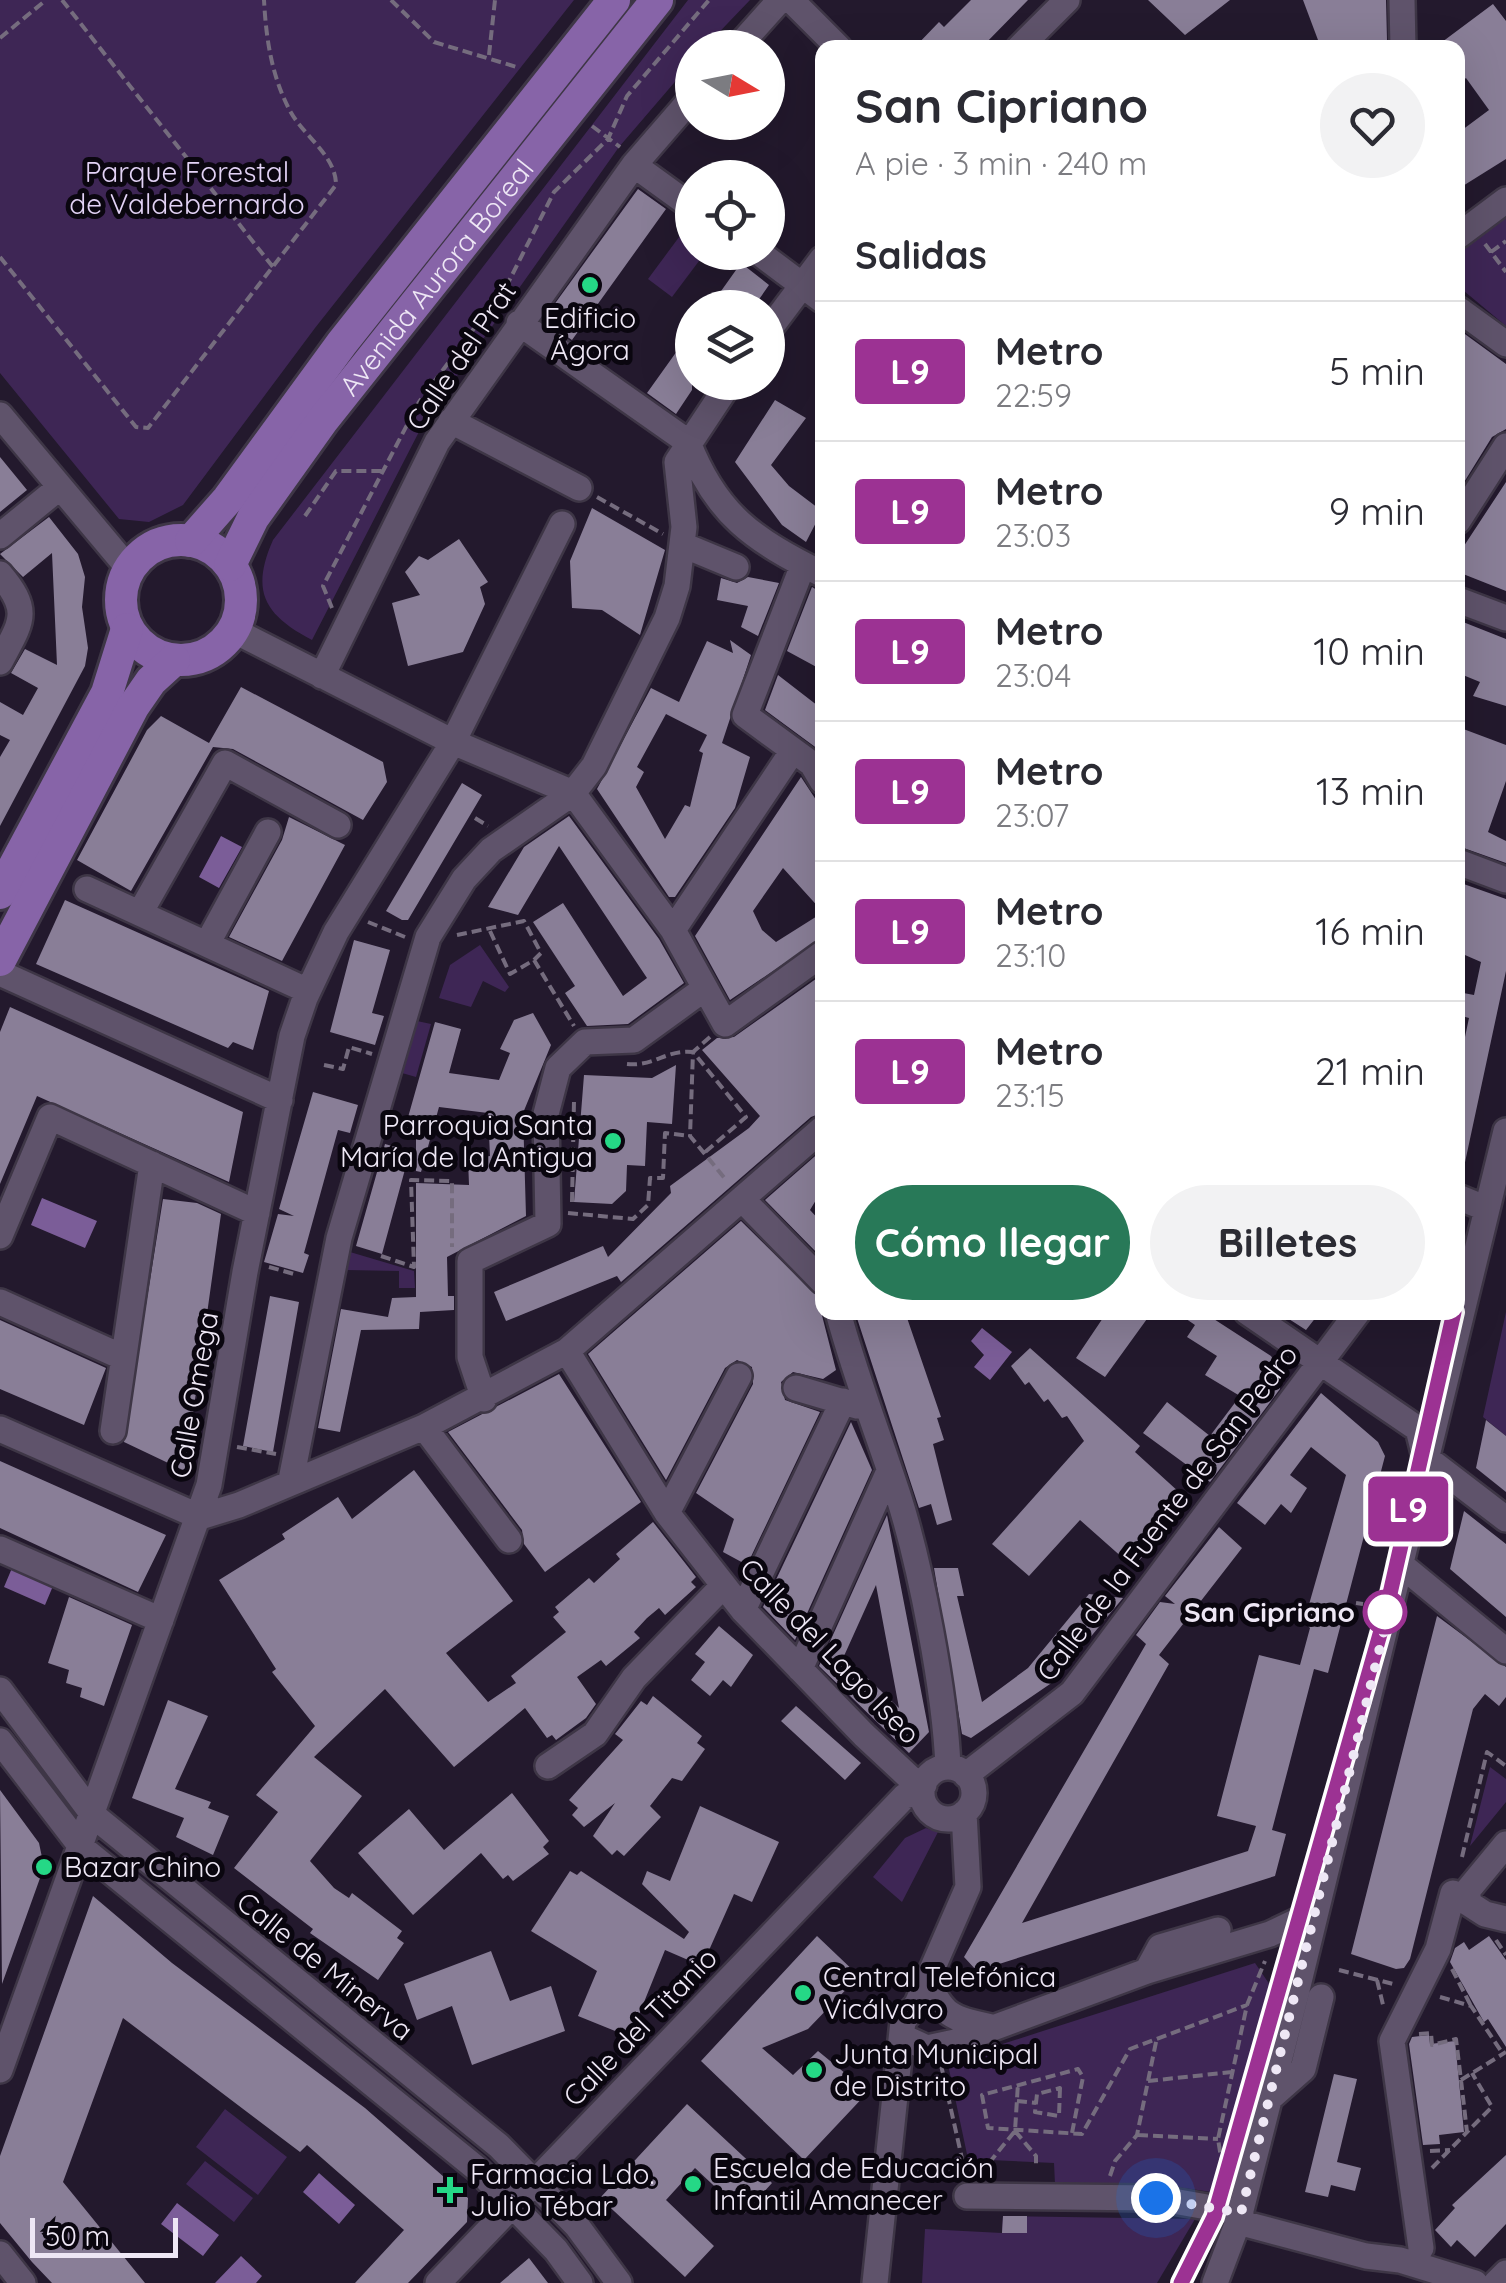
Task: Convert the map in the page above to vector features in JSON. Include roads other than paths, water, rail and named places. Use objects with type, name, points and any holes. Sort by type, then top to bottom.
[{"type":"main road","name":"Avenida Aurora Boreal","points":[[190,540],[228,500],[342,343],[614,0]]},
{"type":"main road","name":"Avenida Aurora Boreal","points":[[230,566],[253,518],[323,420],[656,0]]},
{"type":"main road","points":[[176,540],[190,540],[220,554],[230,566],[241,604],[233,630],[202,657],[174,660],[147,650],[127,628],[120,598],[129,569],[149,549],[176,540]]},
{"type":"main road","points":[[0,892],[107,693],[127,628]]},
{"type":"main road","points":[[0,960],[133,707],[151,681],[174,660]]},
{"type":"street","points":[[753,30],[780,0]]},
{"type":"street","points":[[790,0],[831,40]]},
{"type":"street","points":[[1027,40],[1067,0]]},
{"type":"street","points":[[1402,0],[1402,40]]},
{"type":"street","name":"Calle del Prat","points":[[322,676],[451,421],[628,158],[675,114]]},
{"type":"street","points":[[628,158],[675,193]]},
{"type":"street","points":[[1465,230],[1506,200]]},
{"type":"street","points":[[785,306],[815,268]]},
{"type":"street","points":[[784,270],[815,294]]},
{"type":"street","points":[[1465,313],[1506,344]]},
{"type":"street","points":[[519,323],[688,442],[704,484],[741,526],[813,570],[745,715],[815,769]]},
{"type":"street","points":[[290,1480],[338,1238],[428,937],[464,879],[492,850],[573,793],[594,766],[667,618],[678,586],[676,462],[717,400]]},
{"type":"street","points":[[0,416],[129,569]]},
{"type":"street","points":[[451,421],[579,488]]},
{"type":"street","points":[[1465,510],[1506,446]]},
{"type":"street","points":[[0,536],[60,487]]},
{"type":"street","name":"Calle Omega","points":[[0,2070],[94,1816],[200,1517],[216,1461],[257,1213],[292,1036],[308,990],[336,932],[453,742],[562,524]]},
{"type":"street","points":[[678,543],[736,566]]},
{"type":"street","points":[[0,574],[22,603],[22,621],[0,662]]},
{"type":"street","points":[[1465,603],[1506,618]]},
{"type":"street","points":[[233,630],[453,742],[573,793],[673,930],[725,1024],[815,962]]},
{"type":"street","points":[[673,930],[792,752]]},
{"type":"street","points":[[140,914],[224,763],[338,825]]},
{"type":"street","points":[[511,766],[531,794],[529,822]]},
{"type":"street","points":[[207,944],[268,832]]},
{"type":"street","points":[[1465,865],[1506,880]]},
{"type":"street","points":[[87,889],[308,990]]},
{"type":"street","points":[[0,973],[280,1100]]},
{"type":"street","points":[[484,1399],[470,1357],[470,1261],[548,1218],[546,1114],[558,1068],[585,1042],[634,1040],[704,989]]},
{"type":"street","points":[[0,1236],[50,1117],[257,1213]]},
{"type":"street","points":[[1465,1295],[1486,1208],[1502,1164],[1506,1131]]},
{"type":"street","points":[[0,1429],[200,1517],[240,1505],[290,1480],[484,1399],[567,1351],[815,1135]]},
{"type":"street","points":[[113,1430],[152,1164]]},
{"type":"street","points":[[742,1199],[815,1274]]},
{"type":"street","points":[[1465,1199],[1486,1208]]},
{"type":"street","points":[[0,1302],[122,1357]]},
{"type":"street","points":[[839,1320],[855,1405],[890,1471],[957,1771],[974,1790],[937,1803],[966,1841],[968,1887],[926,1979],[927,2004]]},
{"type":"street","points":[[1259,1320],[1418,1429],[1426,1457],[1506,1520]]},
{"type":"street","name":"Calle de la Fuente de San Pedro","points":[[937,1803],[933,1772],[957,1771],[1072,1693],[1299,1396],[1320,1360],[1352,1320]]},
{"type":"street","points":[[1215,2283],[1240,2218],[1459,1320]]},
{"type":"street","name":"Calle del Lago Iseo","points":[[567,1351],[667,1513],[743,1610],[937,1803]]},
{"type":"street","points":[[667,1513],[739,1376]]},
{"type":"street","points":[[796,1388],[855,1405]]},
{"type":"street","points":[[743,1610],[855,1405]]},
{"type":"street","points":[[424,1427],[508,1540]]},
{"type":"street","points":[[800,1670],[890,1471]]},
{"type":"street","points":[[0,1549],[161,1620]]},
{"type":"street","points":[[1400,1564],[1506,1651]]},
{"type":"street","points":[[548,1766],[595,1734],[634,1678],[724,1586]]},
{"type":"street","name":"Calle de Minerva","points":[[0,1690],[94,1816],[499,2146],[535,2180],[620,2283]]},
{"type":"street","points":[[0,1741],[82,1848],[476,2168],[513,2204],[580,2283]]},
{"type":"street","name":"Calle del Titanio","points":[[438,2283],[887,1814],[937,1803]]},
{"type":"street","points":[[1498,1926],[1468,1903],[1468,1890],[1506,1844]]},
{"type":"street","points":[[1421,2248],[1392,2041],[1438,1949],[1453,1893]]},
{"type":"street","points":[[903,2036],[920,2047],[933,2047],[1147,1971],[1270,1934],[1316,1912]]},
{"type":"street","points":[[1147,1971],[1160,1947],[1218,1930]]},
{"type":"street","points":[[1269,2099],[1303,2069],[1322,1997]]},
{"type":"street","points":[[927,2004],[954,2020],[991,2027]]},
{"type":"street","points":[[875,2283],[905,2014],[927,2004]]},
{"type":"street","points":[[967,2196],[1156,2198],[1240,2218],[1366,2256],[1400,2260],[1459,2281]]},
{"type":"street","points":[[0,2254],[23,2283]]},
{"type":"street","points":[[1366,2256],[1405,2283]]},
{"type":"street","points":[[1496,2283],[1506,2273]]},
{"type":"metro line","name":"L9","points":[[1181,2283],[1214,2217],[1384,1620],[1452,1320]]},
{"type":"place","name":"Edificio Ágora","points":[[590,285]]},
{"type":"place","name":"Parroquia Santa María de la Antigua","points":[[613,1141]]},
{"type":"place","name":"San Cipriano","points":[[1385,1612]]},
{"type":"place","name":"Bazar Chino","points":[[44,1867]]},
{"type":"place","name":"Central Telefónica Vicálvaro","points":[[803,1993]]},
{"type":"place","name":"Junta Municipal de Distrito","points":[[814,2070]]},
{"type":"place","name":"Escuela de Educación Infantil Amanecer","points":[[693,2184]]},
{"type":"place","name":"Farmacia Ldo. Julio Tébar","points":[[450,2190]]},
{"type":"park label","name":"Parque Forestal de Valdebernardo","points":[[187,188]]}]
